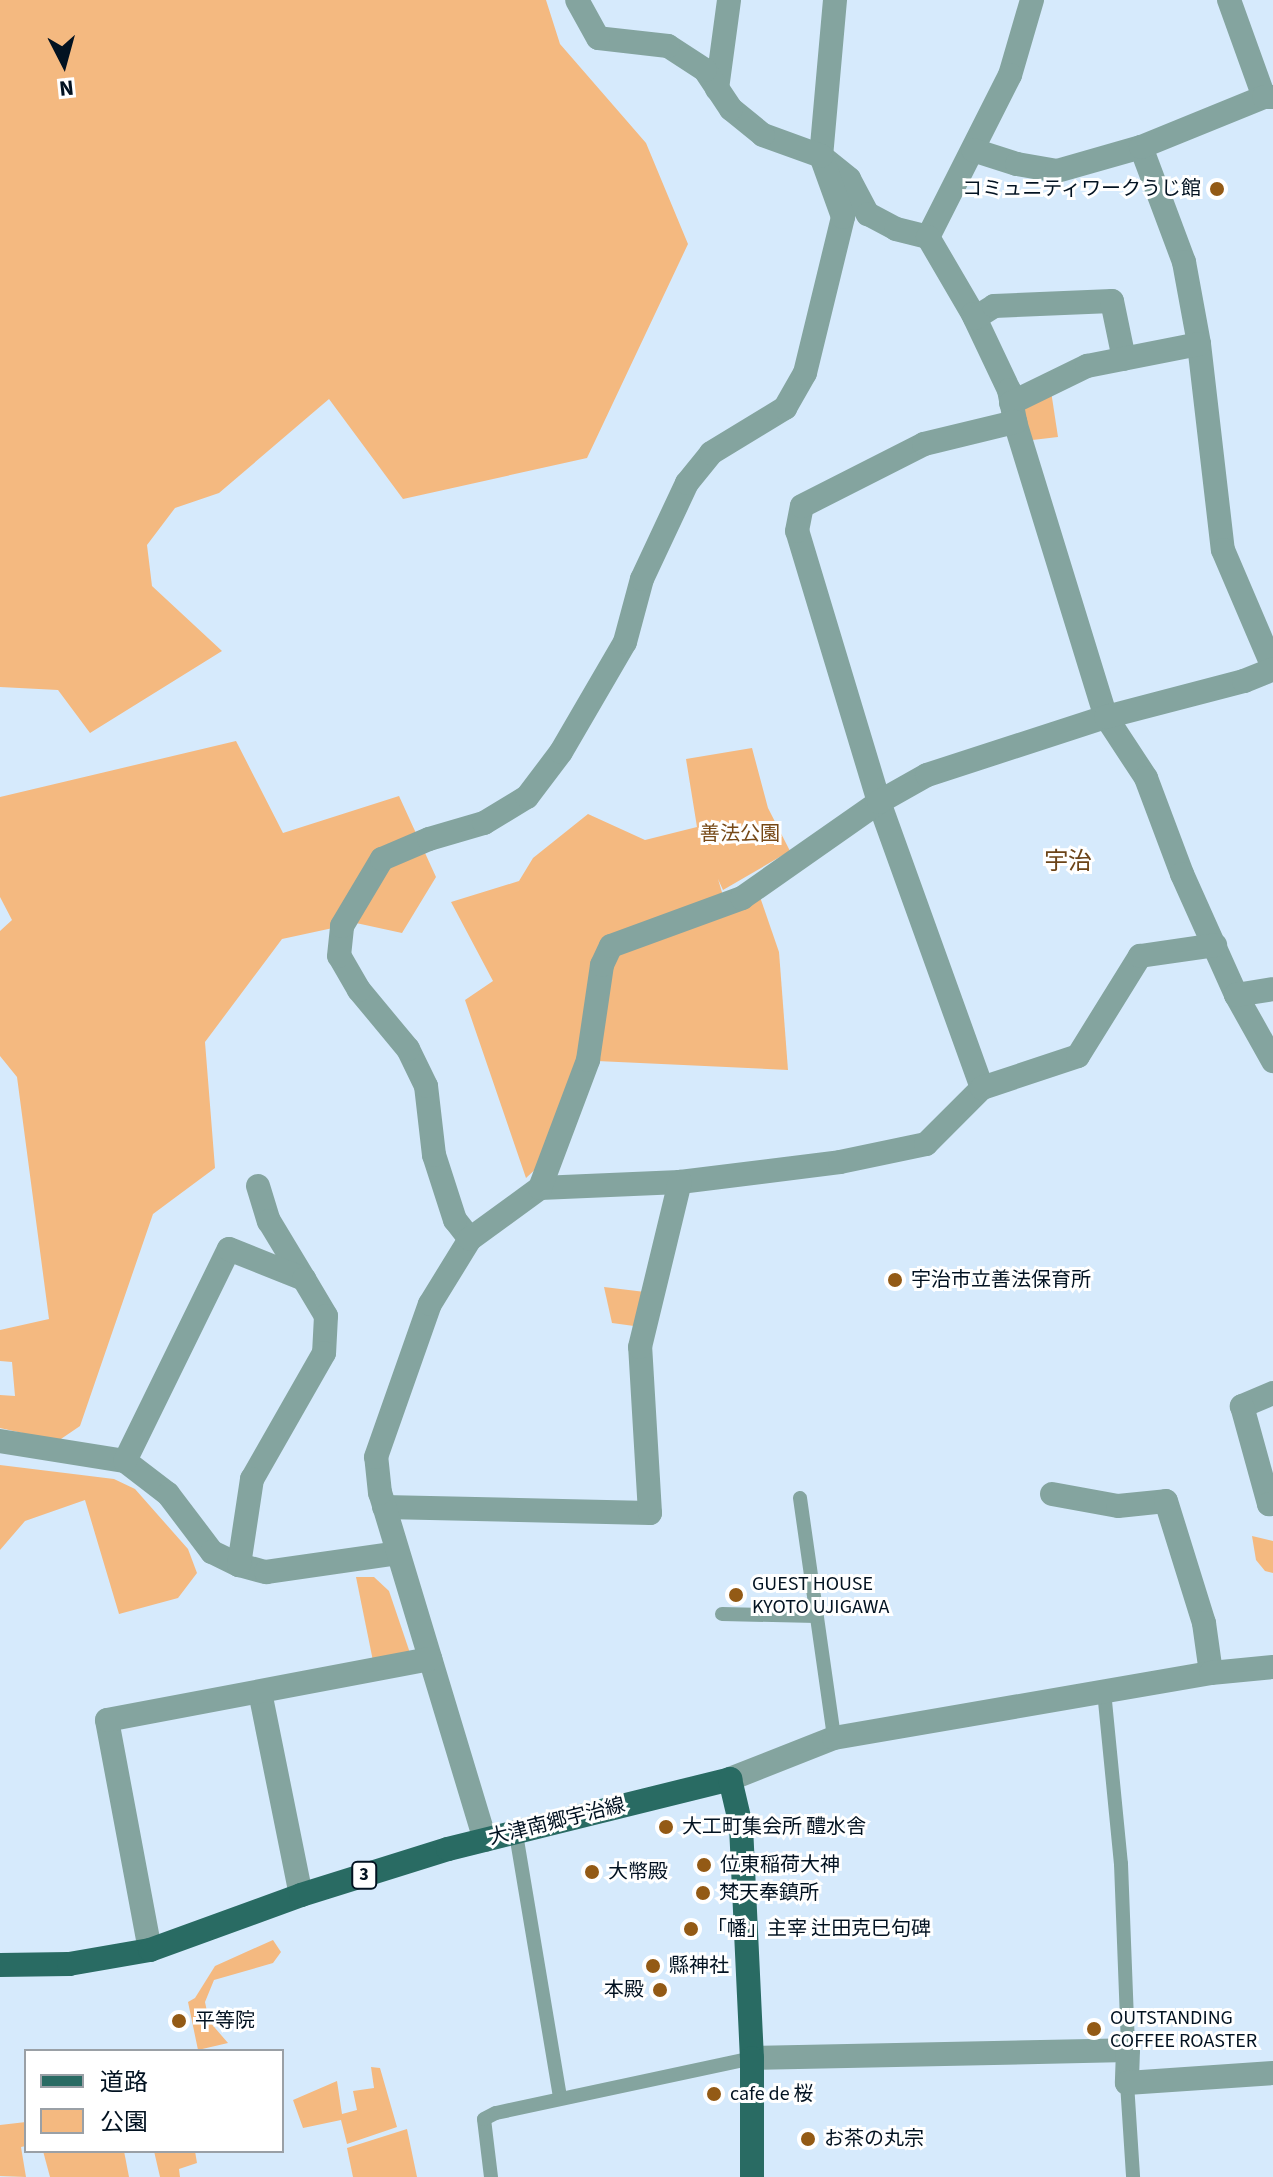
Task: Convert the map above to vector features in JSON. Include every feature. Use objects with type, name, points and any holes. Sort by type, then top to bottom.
[{"type":"main road","name":"大津南郷宇治線","points":[[0,1965],[69,1964],[150,1950],[301,1895],[485,1840],[730,1779]]},
{"type":"main road","points":[[730,1779],[741,1826],[752,2058],[752,2177]]},
{"type":"street","points":[[577,0],[598,38],[668,46],[705,70],[731,109],[763,135],[821,156],[849,179],[868,214],[896,229],[928,237],[975,318],[1013,412],[1106,717],[1146,778],[1182,874],[1236,995],[1273,1061]]},
{"type":"street","points":[[717,89],[729,0]]},
{"type":"street","points":[[470,1239],[455,1220],[434,1155],[426,1086],[408,1049],[359,990],[339,956],[342,926],[382,859],[429,839],[484,823],[527,797],[561,752],[625,642],[642,579],[687,483],[711,453],[785,408],[805,373],[843,217],[821,156],[835,0]]},
{"type":"street","points":[[928,237],[1010,75],[1032,0]]},
{"type":"street","points":[[973,150],[1017,164],[1057,171],[1141,147],[1268,97],[1229,0]]},
{"type":"street","points":[[485,1840],[384,1507],[376,1457],[430,1304],[470,1239],[540,1188],[588,1060],[602,965],[611,946],[742,898],[879,802],[927,775],[1106,717],[1244,681],[1273,668],[1223,550],[1199,344],[1184,262],[1141,147]]},
{"type":"street","points":[[975,318],[994,306],[1112,301],[1124,359]]},
{"type":"street","points":[[982,1088],[879,802],[797,531],[802,506],[924,444],[1013,412],[1087,366],[1199,344]]},
{"type":"street","points":[[540,1188],[680,1182],[840,1162],[926,1144],[982,1088],[1078,1056],[1140,956],[1215,945]]},
{"type":"street","points":[[1236,995],[1273,989]]},
{"type":"street","points":[[384,1507],[650,1513],[640,1347],[680,1182]]},
{"type":"street","points":[[239,1565],[252,1479],[324,1353],[326,1316],[269,1221],[258,1186]]},
{"type":"street","points":[[125,1461],[229,1249],[304,1279]]},
{"type":"street","points":[[1273,1393],[1242,1406],[1269,1504],[1273,1504]]},
{"type":"street","points":[[0,1441],[125,1461],[168,1494],[212,1552],[239,1565],[266,1572],[398,1553]]},
{"type":"street","points":[[1052,1494],[1118,1506],[1166,1501],[1204,1623],[1211,1673]]},
{"type":"street","points":[[150,1950],[107,1720],[430,1659]]},
{"type":"street","points":[[730,1779],[834,1738],[1211,1673],[1273,1667]]},
{"type":"street","points":[[260,1692],[301,1895]]},
{"type":"street","points":[[752,2058],[1128,2050],[1127,2083],[1273,2073]]},
{"type":"lane","points":[[800,1498],[834,1738]]},
{"type":"lane","points":[[722,1614],[816,1616]]},
{"type":"lane","points":[[1104,1691],[1121,1864],[1128,2050]]},
{"type":"lane","points":[[516,1834],[560,2098]]},
{"type":"lane","points":[[491,2177],[484,2119],[496,2113],[752,2058]]},
{"type":"lane","points":[[1127,2083],[1133,2177]]},
{"type":"green space","points":[[0,0],[546,0],[560,44],[646,143],[688,244],[587,458],[403,499],[329,399],[219,493],[175,508],[147,545],[152,586],[222,651],[90,733],[58,690],[0,687]]},
{"type":"green space","points":[[1051,391],[1058,437],[1024,441],[1021,410]]},
{"type":"green space","points":[[236,741],[283,833],[399,796],[436,877],[402,933],[356,923],[282,939],[205,1042],[215,1168],[153,1214],[80,1426],[58,1441],[0,1428],[0,1395],[15,1396],[12,1362],[0,1361],[0,1330],[49,1319],[17,1077],[0,1056],[0,931],[12,920],[0,897],[0,797]]},
{"type":"green space","name":"善法公園","points":[[752,748],[768,808],[790,851],[723,890],[718,879],[724,899],[615,938],[580,1058],[539,1166],[526,1178],[465,1000],[493,981],[451,902],[519,881],[533,858],[588,814],[645,840],[697,827],[686,759]]},
{"type":"green space","points":[[760,897],[779,952],[788,1070],[597,1061],[611,962],[620,948]]},
{"type":"green space","points":[[604,1287],[645,1292],[634,1326],[612,1323]]},
{"type":"green space","points":[[0,1465],[114,1479],[135,1489],[188,1549],[197,1573],[178,1598],[119,1614],[85,1500],[25,1521],[0,1550]]},
{"type":"green space","points":[[1252,1536],[1273,1541],[1273,1573],[1265,1571],[1256,1560]]},
{"type":"green space","points":[[356,1577],[374,1577],[389,1591],[410,1653],[373,1661]]},
{"type":"green space","points":[[273,1940],[281,1952],[273,1963],[214,1980],[205,2002],[209,2021],[228,2043],[198,2049],[188,2002],[195,1998],[215,1966]]},
{"type":"green space","points":[[371,2067],[380,2068],[397,2127],[347,2144],[341,2120],[303,2128],[293,2100],[337,2081],[342,2114],[357,2110],[353,2091],[374,2088]]},
{"type":"green space","points":[[24,2122],[24,2146],[21,2147],[26,2177],[0,2176],[0,2125]]},
{"type":"green space","points":[[407,2129],[417,2177],[353,2177],[347,2148]]},
{"type":"green space","points":[[44,2153],[124,2153],[129,2177],[50,2177]]},
{"type":"green space","points":[[154,2153],[195,2153],[197,2163],[179,2169],[180,2177],[160,2177]]},
{"type":"place","name":"コミュニティワークうじ館","points":[[1217,189]]},
{"type":"place","name":"宇治市立善法保育所","points":[[895,1280]]},
{"type":"place","name":"GUEST HOUSE KYOTO UJIGAWA","points":[[736,1595]]},
{"type":"place","name":"大工町集会所 醴水舎","points":[[666,1827]]},
{"type":"place","name":"位東稲荷大神","points":[[704,1865]]},
{"type":"place","name":"大幣殿","points":[[592,1872]]},
{"type":"place","name":"梵天奉鎮所","points":[[703,1893]]},
{"type":"place","name":"「幡」主宰 辻田克巳句碑","points":[[691,1929]]},
{"type":"place","name":"縣神社","points":[[653,1966]]},
{"type":"place","name":"本殿","points":[[660,1990]]},
{"type":"place","name":"平等院","points":[[179,2021]]},
{"type":"place","name":"OUTSTANDING COFFEE ROASTER","points":[[1094,2029]]},
{"type":"place","name":"cafe de 桜","points":[[714,2094]]},
{"type":"place","name":"お茶の丸宗","points":[[808,2139]]},
{"type":"district","name":"宇治","points":[[1068,862]]}]
